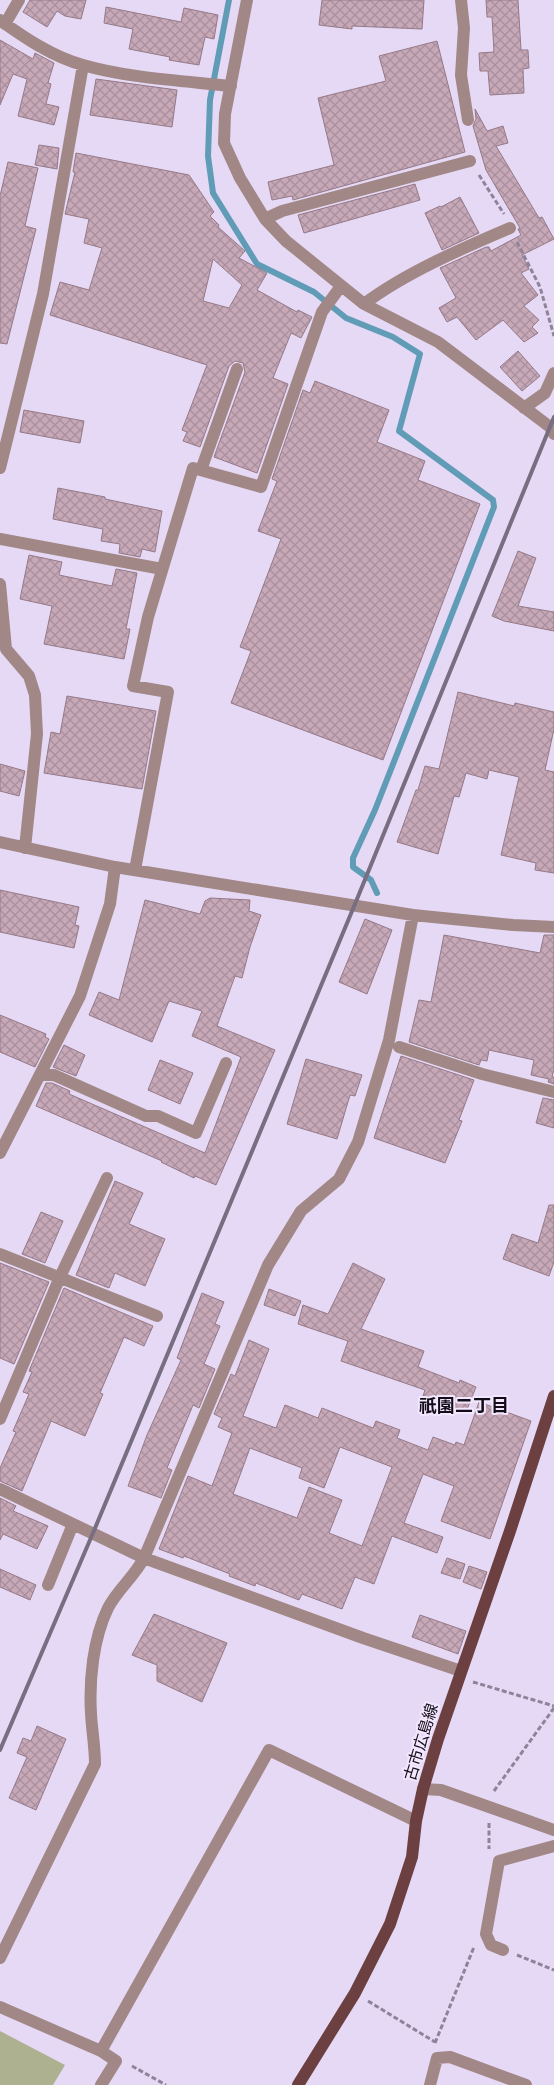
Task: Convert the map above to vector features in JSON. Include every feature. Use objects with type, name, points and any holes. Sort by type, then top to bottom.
[{"type":"main road","name":"古市広島線","points":[[298,2085],[355,1994],[390,1924],[412,1857],[416,1821],[423,1789],[438,1739],[510,1531],[554,1396]]},
{"type":"street","points":[[20,0],[2,22],[30,42],[83,65],[123,73],[230,86]]},
{"type":"street","points":[[247,0],[225,114],[224,143],[240,178],[265,220],[286,241],[364,304],[438,342],[550,427],[554,434]]},
{"type":"street","points":[[461,0],[464,28],[461,75],[468,120]]},
{"type":"street","points":[[0,468],[43,294],[83,65]]},
{"type":"street","points":[[265,220],[282,211],[470,160]]},
{"type":"street","points":[[364,304],[378,293],[466,246],[510,228]]},
{"type":"street","points":[[135,870],[168,692],[133,686],[148,617],[193,468],[261,486],[322,312],[341,286]]},
{"type":"street","points":[[201,470],[237,369]]},
{"type":"street","points":[[524,408],[545,393],[554,373]]},
{"type":"street","points":[[0,539],[162,569]]},
{"type":"street","points":[[0,584],[6,649],[29,676],[35,695],[38,734],[25,848]]},
{"type":"street","points":[[0,842],[115,867],[413,914],[513,925],[554,927]]},
{"type":"street","points":[[0,1153],[80,996],[110,904],[115,867]]},
{"type":"street","points":[[0,1958],[96,1764],[91,1706],[92,1672],[100,1628],[109,1607],[120,1588],[137,1572],[144,1558],[268,1266],[301,1211],[339,1180],[358,1142],[389,1040],[413,914]]},
{"type":"street","points":[[399,1047],[482,1074],[554,1092]]},
{"type":"street","points":[[40,1075],[54,1075],[146,1116],[158,1116],[196,1133],[226,1063]]},
{"type":"street","points":[[0,1419],[60,1277],[107,1178]]},
{"type":"street","points":[[0,1254],[157,1316]]},
{"type":"street","points":[[0,1489],[144,1558],[460,1674]]},
{"type":"street","points":[[48,1585],[73,1524]]},
{"type":"street","points":[[101,2051],[269,1750],[416,1821]]},
{"type":"street","points":[[423,1789],[441,1790],[554,1830]]},
{"type":"street","points":[[503,1950],[491,1945],[486,1934],[500,1861],[554,1846]]},
{"type":"street","points":[[0,2007],[101,2051],[116,2061],[101,2085]]},
{"type":"street","points":[[430,2085],[437,2058],[450,2057],[526,2085]]},
{"type":"path","points":[[460,1674],[554,1706]]},
{"type":"path","points":[[503,1950],[554,1970]]},
{"type":"path","points":[[355,1994],[435,2042]]},
{"type":"path","points":[[116,2061],[123,2061],[166,2085]]},
{"type":"green space","points":[[0,2031],[65,2065],[53,2085],[0,2085]]},
{"type":"building","points":[[30,0],[86,0],[81,19],[65,16],[57,11],[47,27],[23,12]]},
{"type":"building","points":[[322,0],[424,0],[422,29],[352,26],[352,29],[319,25]]},
{"type":"building","points":[[486,0],[518,0],[521,50],[528,50],[529,68],[523,69],[524,93],[490,95],[488,71],[480,71],[479,53],[494,52],[492,17],[487,17]]},
{"type":"building","points":[[106,7],[181,22],[184,8],[218,15],[214,39],[205,37],[199,65],[169,60],[170,57],[129,49],[133,29],[104,23]]},
{"type":"building","points":[[0,40],[33,59],[35,53],[54,63],[48,83],[51,84],[46,104],[59,107],[54,125],[18,116],[27,79],[13,74],[0,105]]},
{"type":"building","points":[[437,41],[465,152],[293,200],[292,196],[272,200],[268,182],[334,165],[318,98],[386,81],[379,56]]},
{"type":"building","points":[[96,79],[177,90],[172,127],[90,115]]},
{"type":"building","points":[[475,109],[487,131],[503,126],[508,143],[496,146],[539,218],[542,217],[554,239],[522,255],[529,269],[521,273],[538,295],[524,306],[539,320],[532,327],[538,333],[524,342],[503,320],[476,340],[457,317],[447,322],[439,308],[456,298],[440,268],[486,247],[489,247],[491,251],[521,235],[518,229],[520,228],[486,170],[473,126],[476,119]]},
{"type":"building","points":[[39,145],[59,148],[57,169],[35,165]]},
{"type":"building","points":[[76,153],[189,175],[214,212],[210,216],[219,225],[218,227],[245,251],[239,258],[267,273],[257,290],[297,312],[298,310],[312,317],[301,338],[291,333],[273,378],[288,384],[257,473],[214,457],[245,372],[243,363],[235,361],[229,366],[200,447],[183,441],[187,432],[182,430],[207,365],[50,315],[60,282],[89,290],[102,248],[84,243],[89,219],[65,214],[75,172],[73,172]],"holes":[[[213,259],[242,285],[229,308],[203,301]]]},
{"type":"building","points":[[8,162],[38,168],[25,226],[36,229],[7,344],[0,343],[0,196]]},
{"type":"building","points":[[415,184],[420,200],[304,233],[298,215]]},
{"type":"building","points":[[460,197],[479,233],[442,250],[425,213]]},
{"type":"building","points":[[518,351],[540,376],[522,391],[500,367]]},
{"type":"building","points":[[315,381],[389,410],[377,442],[425,461],[418,480],[480,504],[383,760],[231,703],[251,651],[240,647],[281,539],[258,531],[277,481],[272,479],[303,390],[310,393]]},
{"type":"building","points":[[24,410],[84,421],[80,443],[20,432]]},
{"type":"building","points":[[58,488],[162,511],[155,552],[142,549],[140,557],[119,553],[120,544],[101,541],[103,529],[53,519]]},
{"type":"building","points":[[518,551],[536,558],[518,606],[554,612],[554,631],[504,621],[492,616]]},
{"type":"building","points":[[29,555],[62,562],[59,575],[112,586],[116,569],[137,573],[126,629],[130,629],[124,659],[44,644],[52,606],[20,599]]},
{"type":"building","points":[[458,692],[514,706],[515,703],[554,712],[554,729],[545,770],[554,772],[554,873],[535,870],[536,863],[501,855],[519,777],[489,770],[487,779],[466,773],[459,797],[454,796],[438,854],[397,842],[416,790],[418,790],[425,766],[439,769]]},
{"type":"building","points":[[67,696],[156,711],[142,789],[44,773],[51,732],[60,734]]},
{"type":"building","points":[[0,764],[25,771],[19,796],[0,791]]},
{"type":"building","points":[[0,890],[79,907],[75,925],[79,926],[74,948],[0,932]]},
{"type":"building","points":[[210,898],[250,900],[249,911],[261,915],[242,978],[235,976],[217,1026],[275,1050],[216,1185],[195,1176],[194,1178],[162,1161],[36,1106],[46,1083],[52,1083],[70,1091],[69,1094],[205,1153],[241,1057],[192,1036],[202,1011],[169,1001],[152,1042],[89,1015],[99,992],[119,1000],[145,900],[200,914],[205,901]]},
{"type":"building","points":[[365,919],[392,930],[367,994],[339,982]]},
{"type":"building","points":[[444,935],[540,953],[544,935],[554,935],[554,1069],[552,1077],[554,1077],[554,1084],[548,1082],[549,1079],[531,1075],[534,1060],[489,1050],[487,1061],[481,1060],[479,1065],[409,1042],[419,1000],[431,1002]]},
{"type":"building","points":[[0,1015],[46,1034],[45,1037],[49,1039],[35,1067],[0,1052]]},
{"type":"building","points":[[64,1045],[85,1055],[76,1076],[53,1067]]},
{"type":"building","points":[[401,1056],[474,1080],[459,1120],[462,1121],[445,1163],[374,1138]]},
{"type":"building","points":[[306,1059],[362,1075],[355,1096],[350,1095],[337,1139],[287,1124]]},
{"type":"building","points":[[160,1060],[193,1073],[180,1104],[148,1090]]},
{"type":"building","points":[[543,1098],[554,1100],[554,1128],[536,1123]]},
{"type":"building","points":[[115,1181],[143,1193],[129,1224],[165,1239],[145,1286],[115,1273],[109,1288],[76,1275]]},
{"type":"building","points":[[549,1205],[554,1205],[554,1262],[549,1276],[503,1259],[512,1234],[538,1243]]},
{"type":"building","points":[[41,1212],[63,1221],[45,1263],[22,1254]]},
{"type":"building","points":[[0,1263],[49,1282],[14,1364],[0,1358]]},
{"type":"building","points":[[353,1263],[385,1279],[361,1329],[424,1351],[418,1367],[459,1383],[460,1380],[476,1387],[466,1412],[423,1396],[425,1390],[341,1361],[348,1341],[298,1324],[303,1305],[328,1314]]},
{"type":"building","points":[[64,1288],[153,1326],[144,1346],[124,1337],[100,1393],[103,1394],[85,1436],[51,1421],[22,1491],[0,1481],[0,1468],[16,1432],[13,1431],[29,1394],[23,1392],[32,1372],[29,1371]]},
{"type":"building","points":[[269,1289],[301,1301],[295,1316],[264,1305]]},
{"type":"building","points":[[202,1293],[224,1302],[215,1324],[220,1326],[204,1364],[215,1369],[199,1408],[193,1405],[167,1468],[172,1470],[161,1498],[128,1486],[147,1435],[181,1360],[177,1358]]},
{"type":"building","points":[[249,1340],[269,1349],[243,1416],[276,1428],[285,1405],[318,1418],[322,1408],[373,1428],[376,1421],[400,1430],[397,1438],[428,1450],[433,1437],[455,1445],[456,1442],[464,1445],[479,1402],[531,1421],[490,1539],[441,1521],[454,1486],[423,1474],[404,1523],[443,1537],[437,1553],[392,1536],[374,1584],[355,1577],[342,1609],[302,1594],[299,1600],[256,1583],[255,1586],[184,1556],[183,1558],[159,1549],[188,1476],[212,1486],[232,1433],[218,1427],[222,1418],[214,1414],[231,1374],[235,1376]],"holes":[[[340,1447],[392,1467],[362,1546],[329,1533],[342,1500],[309,1487],[297,1518],[233,1494],[250,1448],[302,1468],[299,1478],[324,1488]]]},
{"type":"building","points":[[0,1498],[16,1506],[13,1511],[48,1526],[37,1549],[3,1534],[0,1540]]},
{"type":"building","points":[[447,1558],[465,1564],[460,1579],[441,1573]]},
{"type":"building","points":[[469,1566],[487,1572],[481,1589],[463,1582]]},
{"type":"building","points":[[0,1569],[36,1585],[30,1600],[0,1587]]},
{"type":"building","points":[[154,1614],[227,1643],[202,1702],[157,1681],[157,1665],[132,1655]]},
{"type":"building","points":[[420,1615],[466,1631],[458,1654],[412,1637]]},
{"type":"building","points":[[37,1726],[66,1739],[36,1810],[9,1798],[27,1757],[17,1753],[23,1738],[31,1741]]},
{"type":"waterway","points":[[229,0],[210,100],[208,156],[213,193],[257,264],[314,292],[346,318],[393,337],[420,354],[399,431],[493,500],[494,507],[375,810],[353,858],[353,867],[371,880],[377,893]]},
{"type":"railway","points":[[0,1750],[93,1533],[355,904],[554,417]]},
{"type":"district","name":"祇園二丁目","points":[[464,1405]]}]
